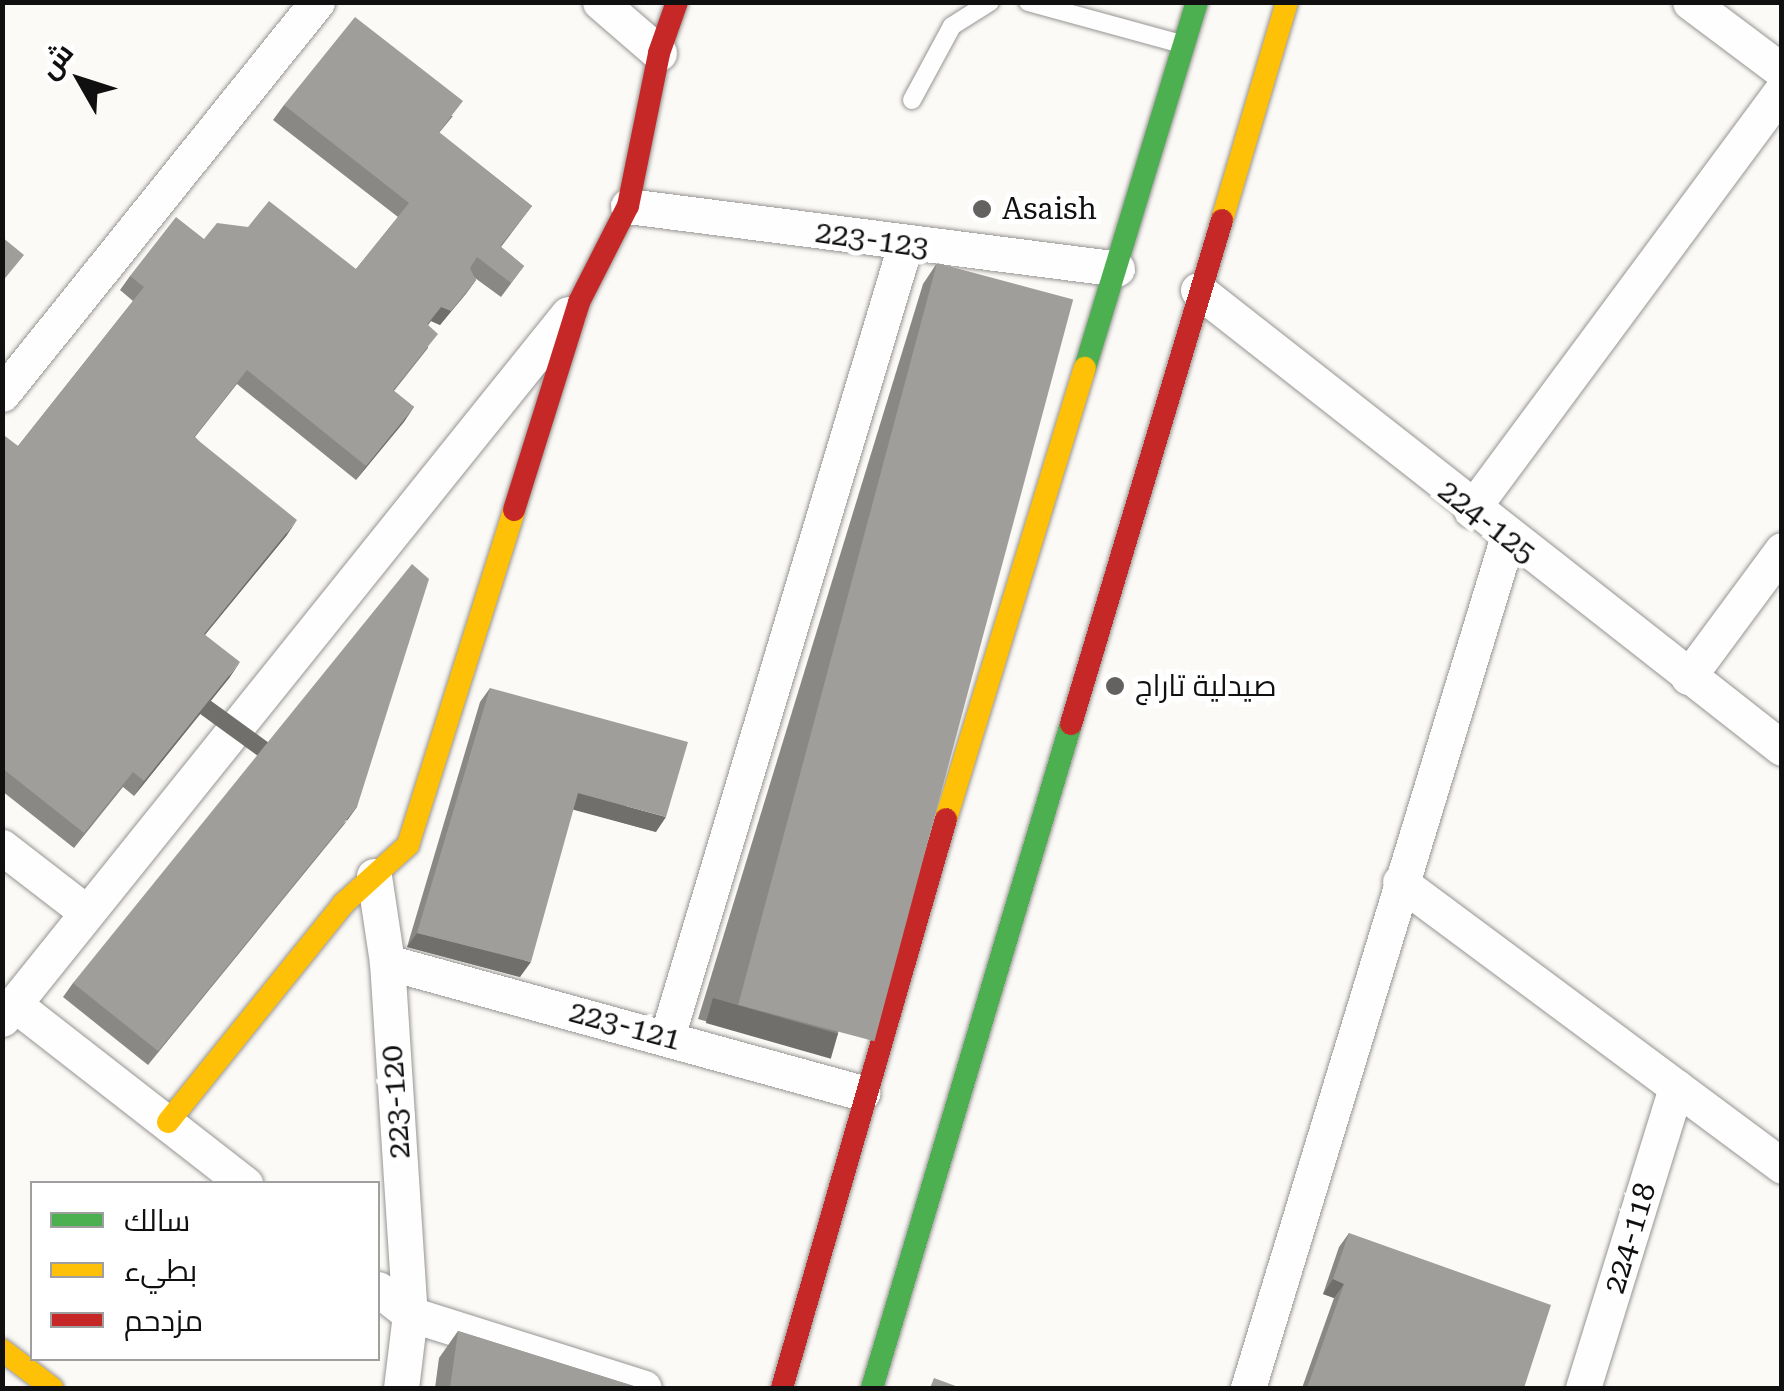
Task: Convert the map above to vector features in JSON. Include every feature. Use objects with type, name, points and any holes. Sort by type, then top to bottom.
[{"type":"main road","points":[[168,1122],[343,904],[408,845],[578,302],[628,206],[659,53],[677,2]]},
{"type":"main road","points":[[782,1388],[862,1093],[1197,2]]},
{"type":"main road","points":[[872,1388],[1287,2]]},
{"type":"main road","points":[[2,1350],[52,1388]]},
{"type":"street","points":[[2,394],[317,2]]},
{"type":"street","points":[[600,2],[659,53]]},
{"type":"street","points":[[1690,2],[1782,71]]},
{"type":"street","points":[[1471,510],[1782,90]]},
{"type":"street","name":"223-123","points":[[628,206],[904,246],[1117,270]]},
{"type":"street","points":[[668,1038],[904,246]]},
{"type":"street","name":"224-125","points":[[1198,290],[1471,510],[1782,748]]},
{"type":"street","points":[[241,1181],[168,1122],[8,1012],[578,302]]},
{"type":"street","points":[[1248,1388],[1507,538]]},
{"type":"street","points":[[1688,677],[1782,550]]},
{"type":"street","points":[[2,847],[86,912]]},
{"type":"street","name":"223-120","points":[[374,876],[387,962],[410,1314],[400,1388]]},
{"type":"street","points":[[1400,882],[1782,1166]]},
{"type":"street","name":"223-121","points":[[387,962],[862,1093]]},
{"type":"street","name":"224-118","points":[[1583,1388],[1676,1087]]},
{"type":"street","points":[[380,1291],[410,1314],[644,1388]]},
{"type":"lane","points":[[912,100],[952,26],[990,2]]},
{"type":"lane","points":[[1028,2],[1184,45]]},
{"type":"building","points":[[355,17],[463,101],[439,132],[532,206],[500,246],[524,266],[511,283],[477,257],[470,268],[476,280],[451,311],[441,307],[427,324],[438,334],[393,390],[414,407],[366,466],[247,370],[194,437],[297,520],[204,634],[240,662],[144,781],[133,772],[84,833],[2,768],[2,439],[5,436],[18,446],[144,287],[130,276],[176,217],[204,239],[217,223],[248,227],[269,201],[356,269],[409,203],[284,105]]},
{"type":"building","points":[[2,237],[24,255],[2,282]]},
{"type":"building","points":[[937,263],[1073,299],[874,1041],[738,1005]]},
{"type":"building","points":[[412,564],[429,579],[357,807],[158,1051],[73,983]]},
{"type":"building","points":[[490,688],[688,742],[666,817],[578,793],[531,962],[417,933]]},
{"type":"building","points":[[1349,1233],[1551,1305],[1524,1388],[1307,1388],[1344,1284],[1333,1279]]},
{"type":"building","points":[[458,1331],[640,1388],[450,1388]]},
{"type":"building","points":[[934,1378],[961,1388],[930,1388]]},
{"type":"traffic: fast","points":[[1085,368],[1197,2]]},
{"type":"traffic: fast","points":[[872,1388],[1071,724]]},
{"type":"traffic: slow","points":[[1222,220],[1287,2]]},
{"type":"traffic: slow","points":[[946,819],[1085,368]]},
{"type":"traffic: slow","points":[[168,1122],[343,904],[408,845],[514,510]]},
{"type":"traffic: slow","points":[[2,1350],[52,1388]]},
{"type":"traffic: jam","points":[[514,510],[579,302],[628,206],[659,53],[677,2]]},
{"type":"traffic: jam","points":[[1071,724],[1222,220]]},
{"type":"traffic: jam","points":[[782,1388],[946,819]]},
{"type":"place","name":"Asaish","points":[[982,209]]},
{"type":"place","name":"صيدلية تاراج","points":[[1115,686]]}]
